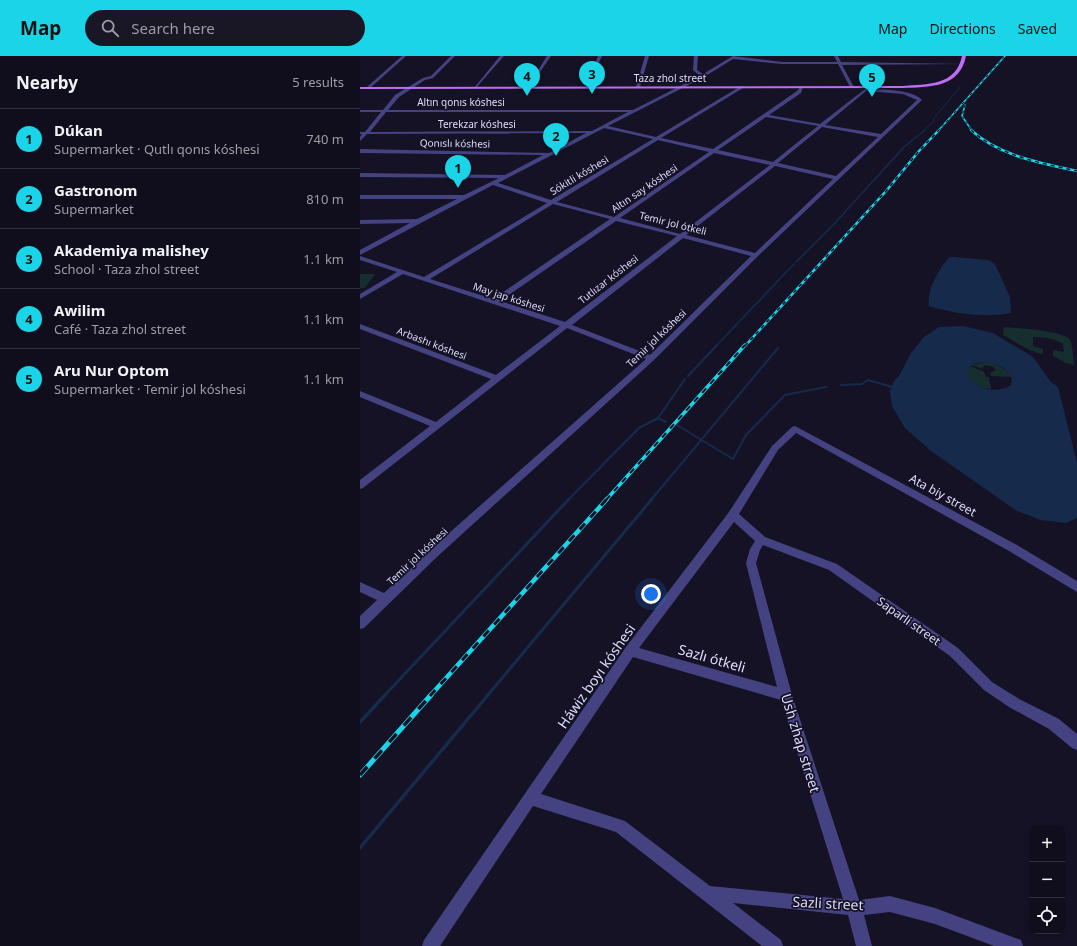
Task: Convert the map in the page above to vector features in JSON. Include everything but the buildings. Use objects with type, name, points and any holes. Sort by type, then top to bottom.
[{"type":"main road","name":"Taza zhol street","points":[[360,88],[801,87],[867,89],[908,87],[949,80],[960,71],[964,56]]},
{"type":"street","points":[[368,88],[404,56]]},
{"type":"street","points":[[360,140],[386,111],[397,96],[424,79],[432,77],[453,56]]},
{"type":"street","points":[[474,87],[502,56]]},
{"type":"street","points":[[528,87],[549,56]]},
{"type":"street","points":[[586,87],[600,56]]},
{"type":"street","points":[[638,87],[647,56]]},
{"type":"street","points":[[696,56],[695,70],[703,76]]},
{"type":"street","points":[[836,56],[852,88]]},
{"type":"street","points":[[360,253],[418,221],[703,76],[734,57],[777,63],[962,64]]},
{"type":"street","name":"Sókitli kóshesi","points":[[424,279],[742,87]]},
{"type":"street","name":"Altın say kóshesi","points":[[494,302],[766,116],[799,92],[801,87]]},
{"type":"street","name":"Tutlızar kóshesi","points":[[361,483],[823,126],[867,89]]},
{"type":"street","name":"Temir jol kóshesi","points":[[360,624],[435,552],[651,358],[756,255],[920,100],[904,93],[867,89]]},
{"type":"street","name":"Altın qonıs kóshesi","points":[[360,111],[635,111]]},
{"type":"street","points":[[766,116],[882,136]]},
{"type":"street","points":[[604,127],[837,178]]},
{"type":"street","name":"Terekzar kóshesi","points":[[360,132],[594,132]]},
{"type":"street","name":"Qonıslı kóshesi","points":[[360,151],[549,154]]},
{"type":"street","points":[[360,175],[506,176]]},
{"type":"street","name":"Temir jol ótkeli","points":[[494,183],[551,202],[756,255]]},
{"type":"street","points":[[360,197],[466,197]]},
{"type":"street","points":[[360,222],[418,221]]},
{"type":"street","name":"May jap kóshesi","points":[[360,258],[565,325],[651,358]]},
{"type":"street","points":[[360,297],[402,272]]},
{"type":"street","name":"Arbashı kóshesi","points":[[360,326],[497,378]]},
{"type":"street","points":[[360,394],[436,426]]},
{"type":"street","name":"Háwiz boyı kóshesi","points":[[430,946],[630,651],[733,515],[775,448],[795,429]]},
{"type":"street","name":"Ata biy street","points":[[795,429],[1013,548],[1077,587]]},
{"type":"street","name":"Saparli street","points":[[733,515],[761,540],[833,567],[954,652],[988,686],[1014,703],[1054,724],[1077,743]]},
{"type":"street","name":"Ush zhap street","points":[[761,540],[755,548],[751,563],[786,695],[854,908],[864,946]]},
{"type":"street","points":[[360,587],[386,599]]},
{"type":"street","name":"Sazlı ótkeli","points":[[630,651],[786,695]]},
{"type":"street","points":[[530,798],[620,826],[775,946]]},
{"type":"street","name":"Sazli street","points":[[706,893],[854,908],[890,904],[935,916],[1015,946]]},
{"type":"green space","points":[[360,274],[375,274],[365,288],[360,288]]},
{"type":"green space","points":[[1004,327],[1050,332],[1066,337],[1071,343],[1074,365],[1066,363],[1053,356],[1053,350],[1064,352],[1063,343],[1048,338],[1033,337],[1033,346],[1043,349],[1043,354],[1038,353],[1003,335]]},
{"type":"green space","points":[[985,362],[1000,366],[1012,377],[991,376],[990,373],[996,370],[994,367],[985,365],[983,369],[971,365]]},
{"type":"green space","points":[[970,366],[984,372],[986,377],[989,377],[991,389],[979,386],[970,379],[966,372]]},
{"type":"water","points":[[950,257],[988,260],[995,264],[1010,297],[1011,313],[981,315],[949,311],[929,306],[929,294],[934,280]]},
{"type":"water","points":[[963,326],[993,333],[1033,357],[1050,381],[1058,387],[1077,463],[1077,518],[1066,523],[1041,520],[1017,511],[931,451],[905,428],[892,406],[890,391],[894,381],[899,376],[911,353],[924,337],[939,327]],"holes":[[[985,362],[998,365],[1005,369],[1012,379],[1011,385],[1001,389],[990,389],[980,386],[972,381],[968,375],[968,369],[973,365]]]},
{"type":"waterway","points":[[923,131],[934,122],[934,118],[960,87]]},
{"type":"waterway","points":[[796,262],[835,223],[904,147],[925,130]]},
{"type":"waterway","points":[[716,346],[794,264]]},
{"type":"waterway","points":[[688,376],[717,345]]},
{"type":"waterway","points":[[701,440],[778,348]]},
{"type":"waterway","points":[[658,418],[685,379]]},
{"type":"waterway","points":[[841,385],[862,384],[868,380],[892,387]]},
{"type":"waterway","points":[[701,440],[733,459],[746,435],[785,395],[826,387]]},
{"type":"waterway","points":[[568,500],[639,428],[658,418]]},
{"type":"waterway","points":[[658,418],[666,422]]},
{"type":"waterway","points":[[677,425],[701,440]]},
{"type":"waterway","points":[[651,500],[701,440]]},
{"type":"waterway","points":[[384,696],[569,499]]},
{"type":"waterway","points":[[487,696],[652,499]]},
{"type":"waterway","points":[[360,722],[385,695]]},
{"type":"waterway","points":[[360,848],[488,695]]},
{"type":"railway","points":[[938,131],[1005,56]]},
{"type":"railway","points":[[965,105],[962,116],[972,131]]},
{"type":"railway","points":[[745,346],[887,190],[919,151],[939,130]]},
{"type":"railway","points":[[972,131],[982,139],[1007,152],[1035,161],[1077,171]]},
{"type":"railway","points":[[606,500],[745,345]]},
{"type":"railway","points":[[430,696],[607,499]]},
{"type":"railway","points":[[360,775],[431,695]]},
{"type":"place","name":"Akademiya malishey","points":[[592,94]]},
{"type":"place","name":"Awilim","points":[[527,96]]},
{"type":"place","name":"Aru Nur Optom","points":[[872,97]]},
{"type":"place","name":"Gastronom","points":[[556,156]]},
{"type":"place","name":"Dúkan","points":[[458,188]]}]
